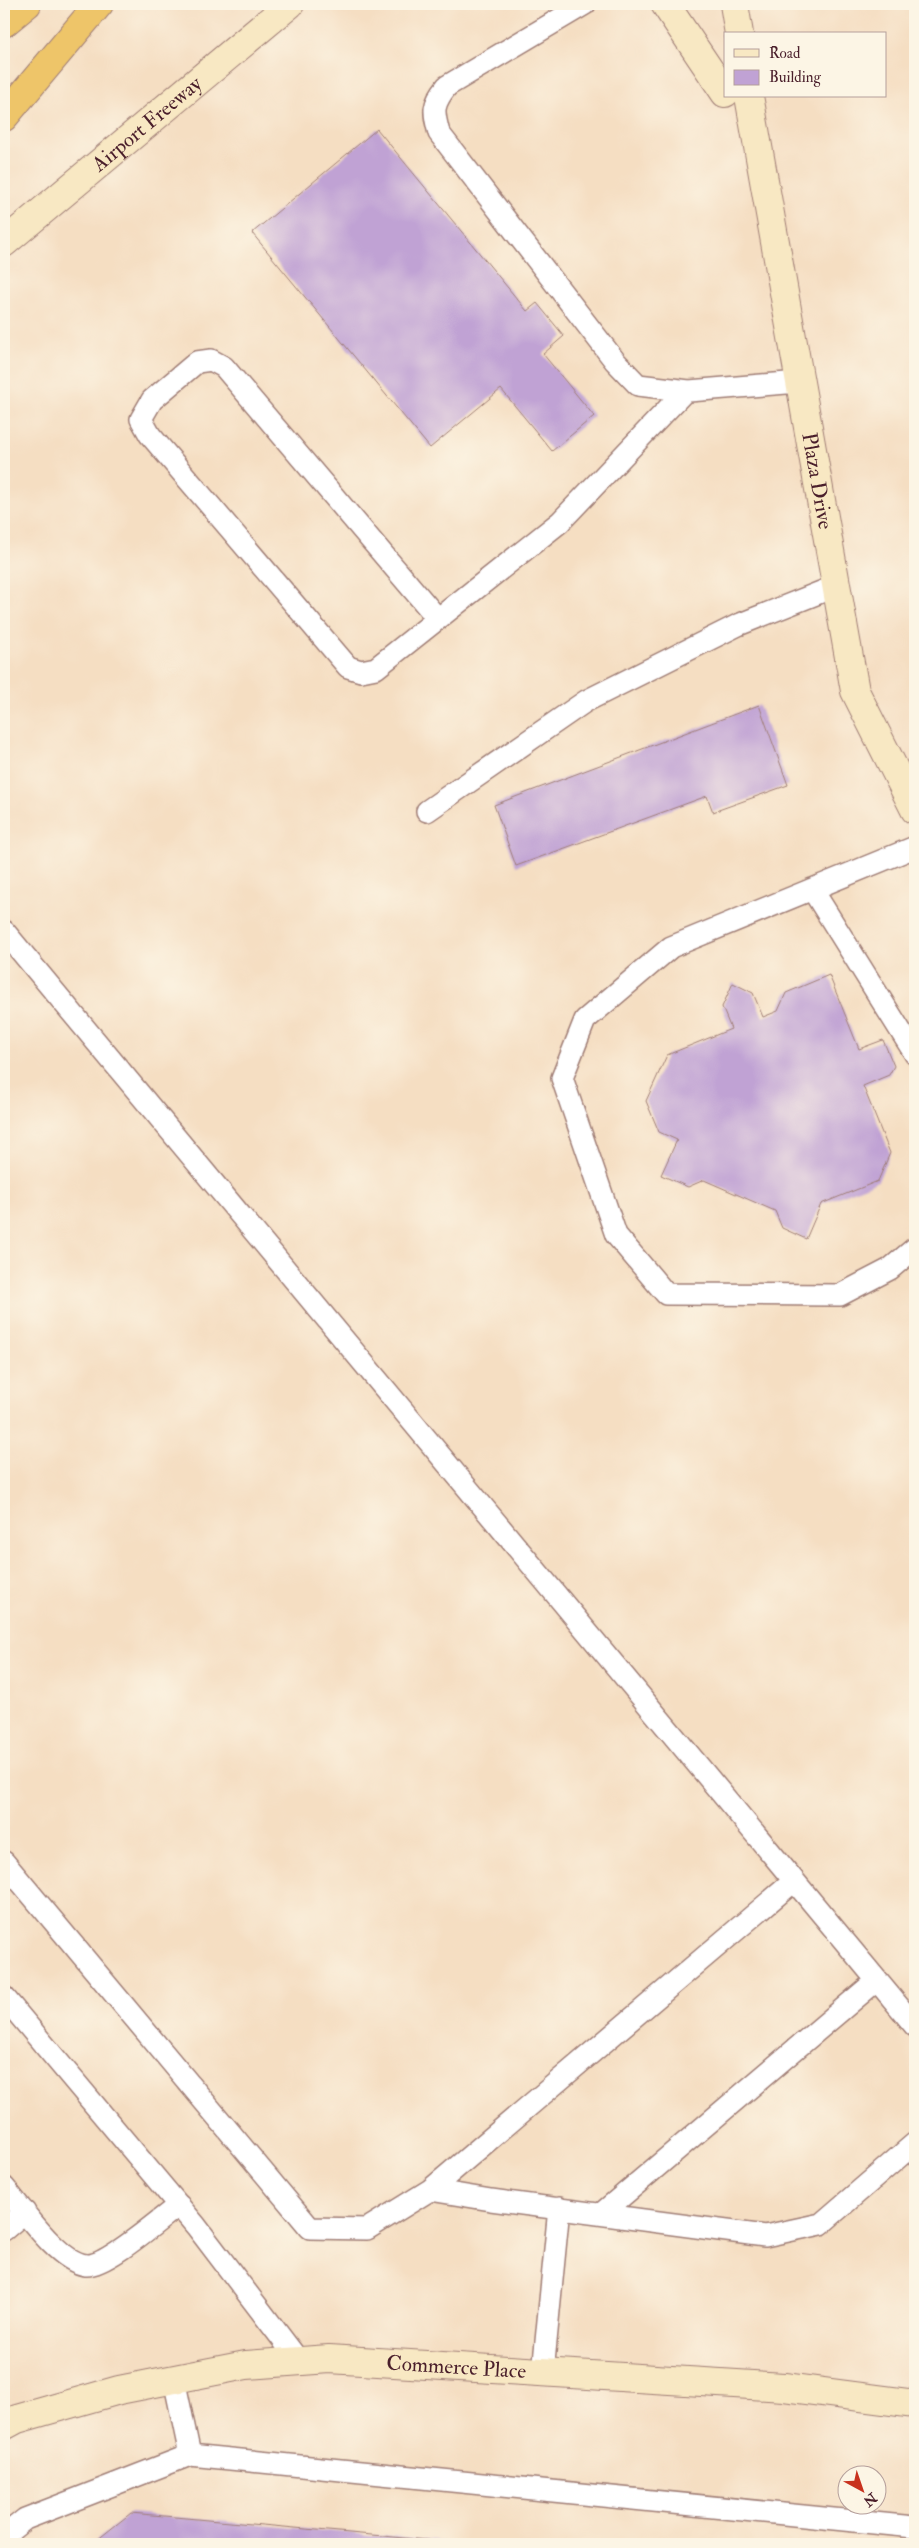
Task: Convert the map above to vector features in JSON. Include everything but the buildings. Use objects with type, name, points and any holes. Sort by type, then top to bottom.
[{"type":"highway","points":[[4,22],[27,4]]},
{"type":"highway","points":[[4,117],[99,4]]},
{"type":"street","name":"Airport Freeway","points":[[4,242],[290,4]]},
{"type":"street","name":"Plaza Drive","points":[[665,4],[724,92]]},
{"type":"street","points":[[734,4],[739,32]]},
{"type":"street","name":"Plaza Drive","points":[[728,98],[756,139]]},
{"type":"street","name":"Plaza Drive","points":[[749,98],[854,691],[915,810]]},
{"type":"street","name":"Commerce Place","points":[[4,2426],[17,2419],[120,2390],[246,2365],[329,2359],[784,2386],[915,2404]]},
{"type":"lane","points":[[585,4],[447,86],[436,100],[434,114],[439,133],[615,361],[638,384],[685,391],[799,382]]},
{"type":"lane","points":[[438,619],[224,367],[211,360],[197,362],[152,400],[141,419],[150,435],[348,667],[361,671],[376,668],[438,619],[560,522],[685,391]]},
{"type":"lane","points":[[427,811],[586,701],[738,625],[836,586]]},
{"type":"lane","points":[[915,847],[671,947],[586,1020],[562,1078],[616,1235],[666,1294],[840,1295],[890,1269],[915,1248]]},
{"type":"lane","points":[[812,889],[915,1054]]},
{"type":"lane","points":[[4,931],[915,2026]]},
{"type":"lane","points":[[4,1862],[310,2228],[367,2229],[430,2190],[794,1881]]},
{"type":"lane","points":[[601,2214],[877,1980]]},
{"type":"lane","points":[[4,1997],[178,2205],[299,2362]]},
{"type":"lane","points":[[430,2190],[491,2200],[765,2236],[821,2224],[915,2143]]},
{"type":"lane","points":[[4,2186],[48,2239],[69,2258],[87,2265],[107,2260],[178,2205]]},
{"type":"lane","points":[[543,2372],[559,2208]]},
{"type":"lane","points":[[4,2230],[25,2212]]},
{"type":"lane","points":[[174,2379],[190,2455]]},
{"type":"lane","points":[[4,2536],[24,2520],[190,2455],[914,2529]]}]
